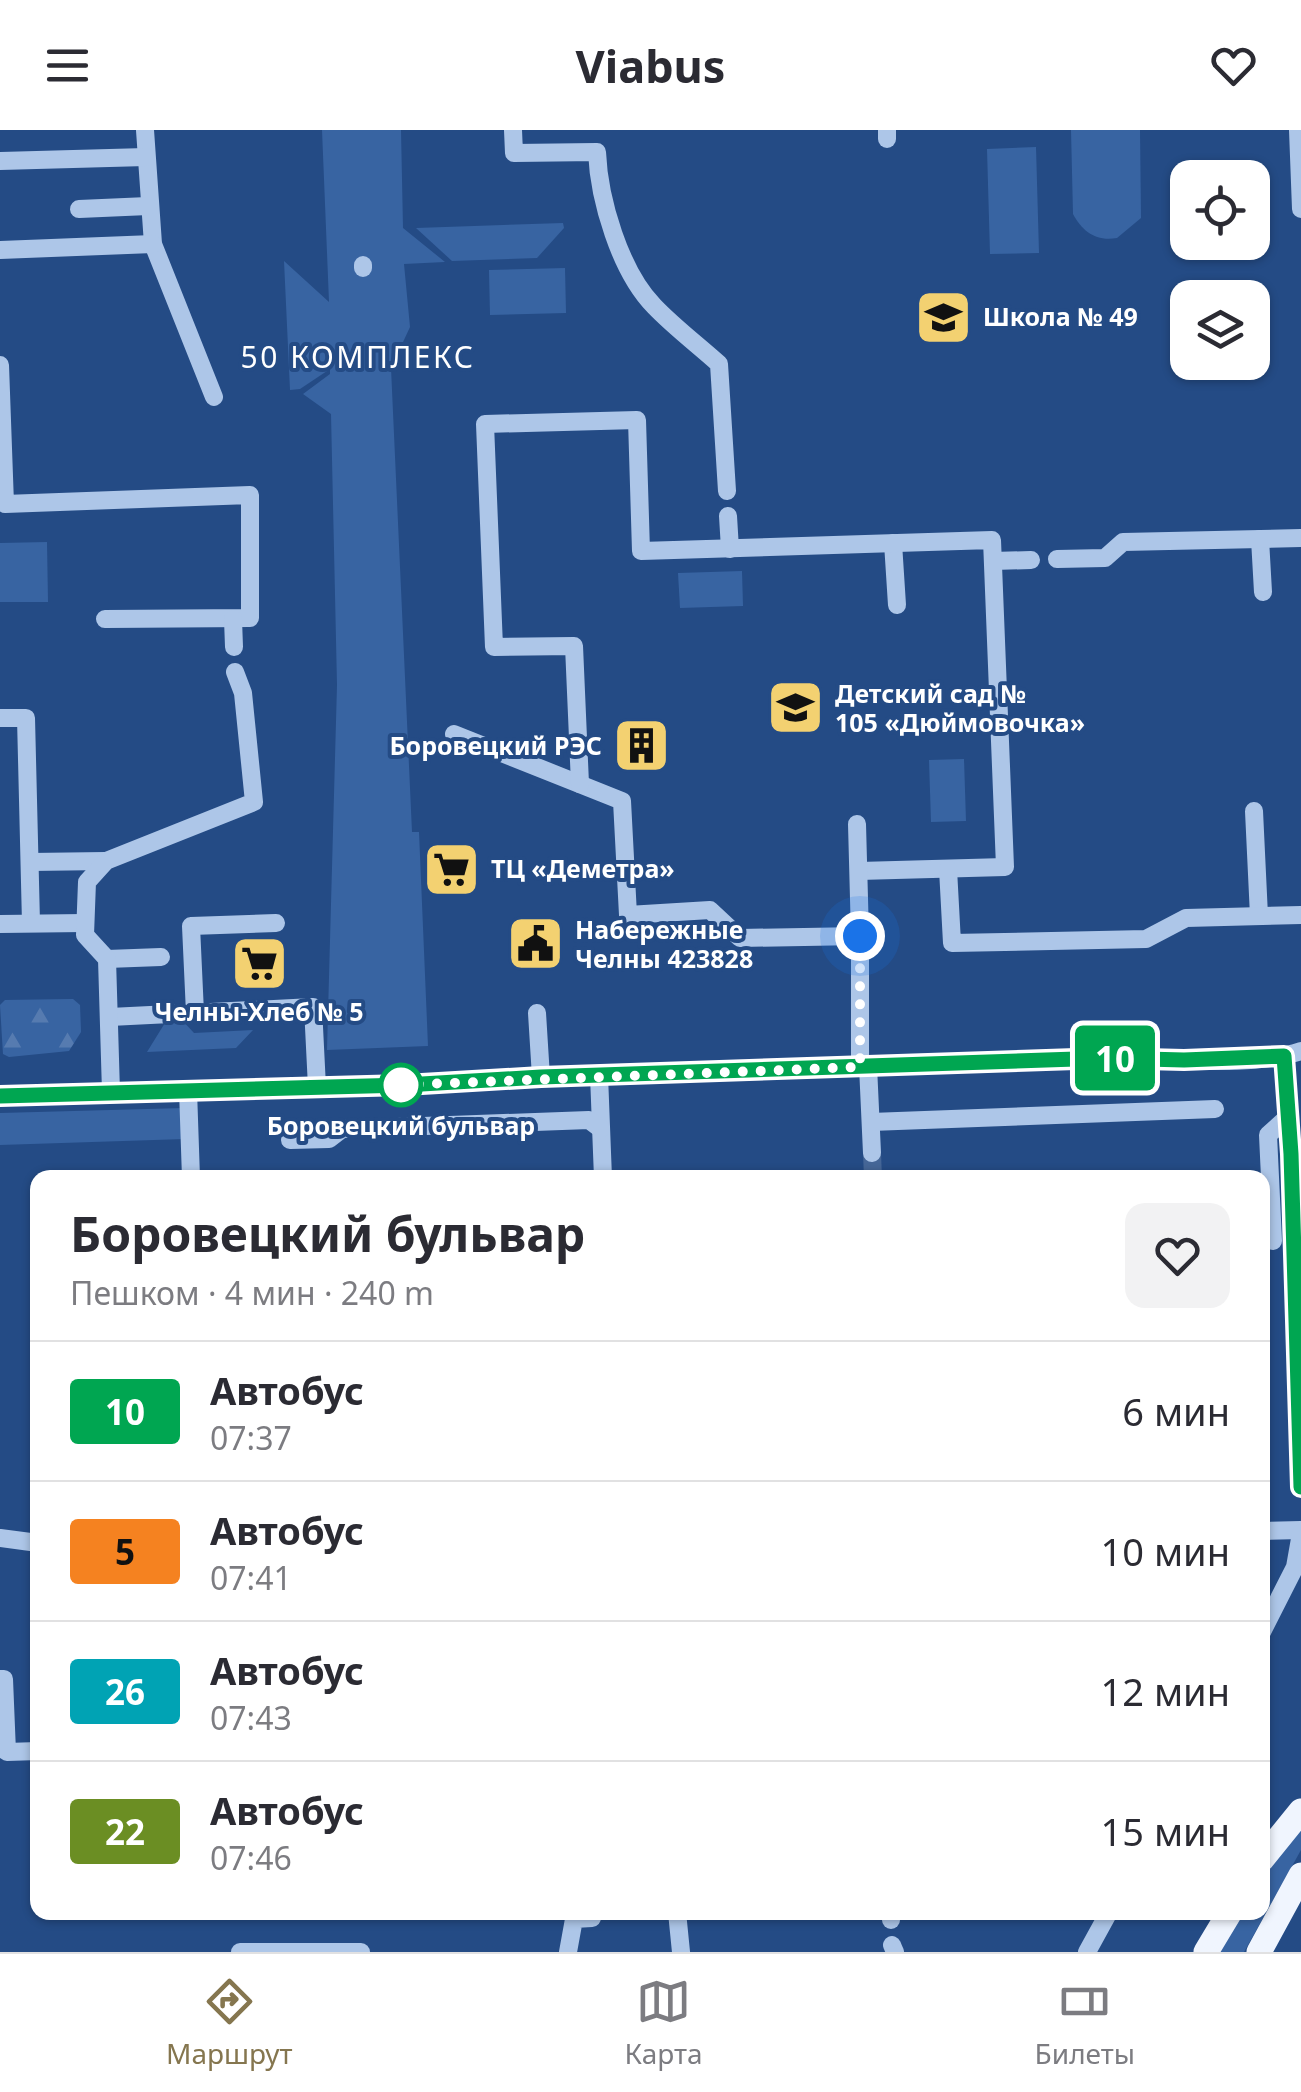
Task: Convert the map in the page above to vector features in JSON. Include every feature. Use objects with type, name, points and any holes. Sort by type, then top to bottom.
[{"type":"main road","points":[[1270,1849],[1301,1812]]},
{"type":"main road","points":[[1258,1952],[1301,1875]]},
{"type":"main road","points":[[1206,1952],[1225,1920]]},
{"type":"street","points":[[146,130],[152,244],[214,396]]},
{"type":"street","points":[[513,130],[514,153],[598,152],[600,192],[628,267],[652,304],[719,364],[726,491]]},
{"type":"street","points":[[1298,130],[1301,209]]},
{"type":"street","points":[[0,161],[146,156]]},
{"type":"street","points":[[79,209],[148,206]]},
{"type":"street","points":[[0,250],[152,244]]},
{"type":"street","points":[[0,364],[2,504],[250,495],[250,618],[105,618]]},
{"type":"street","points":[[580,784],[574,646],[494,647],[485,424],[637,420],[641,551],[992,540],[1005,867],[858,871]]},
{"type":"street","points":[[728,516],[730,548]]},
{"type":"street","points":[[1057,560],[1105,558],[1123,542],[1301,538]]},
{"type":"street","points":[[1260,539],[1262,592]]},
{"type":"street","points":[[893,543],[897,604]]},
{"type":"street","points":[[993,561],[1030,560]]},
{"type":"street","points":[[232,619],[234,647]]},
{"type":"street","points":[[30,862],[106,861],[254,802],[242,693],[234,672]]},
{"type":"street","points":[[0,718],[26,718],[31,923]]},
{"type":"street","points":[[454,734],[622,801],[628,915],[710,910],[740,938],[860,936]]},
{"type":"street","points":[[1254,810],[1259,916]]},
{"type":"street","points":[[857,824],[864,1067],[872,1152]]},
{"type":"street","points":[[106,861],[87,882],[84,923],[85,935],[107,960],[112,1092]]},
{"type":"street","points":[[948,869],[952,944],[1146,939],[1186,918],[1301,914]]},
{"type":"street","points":[[0,924],[84,923]]},
{"type":"street","points":[[195,1013],[191,926],[276,923]]},
{"type":"street","points":[[107,960],[161,957]]},
{"type":"street","points":[[110,1017],[313,1007],[317,1087]]},
{"type":"street","points":[[538,1013],[541,1077]]},
{"type":"street","points":[[0,1096],[1293,1054],[1289,1116],[1298,1238],[1301,1488]]},
{"type":"street","points":[[599,1075],[603,1170]]},
{"type":"street","points":[[188,1090],[191,1170]]},
{"type":"street","points":[[870,1122],[1215,1109]]},
{"type":"street","points":[[1268,1170],[1268,1135],[1289,1116]]},
{"type":"street","points":[[290,1140],[329,1138],[342,1129],[589,1120],[601,1128]]},
{"type":"street","points":[[1270,1241],[1298,1238]]},
{"type":"street","points":[[1270,1531],[1301,1531],[1296,1568],[1270,1617]]},
{"type":"street","points":[[0,1538],[30,1542]]},
{"type":"street","points":[[0,1679],[4,1678],[7,1752],[30,1751]]},
{"type":"street","points":[[568,1952],[574,1920]]},
{"type":"street","points":[[678,1920],[681,1952]]},
{"type":"street","points":[[1087,1952],[1105,1920]]},
{"type":"street","points":[[240,1952],[361,1952]]},
{"type":"green space","name":"Боровецкий бульвар","points":[[322,130],[401,130],[403,228],[445,262],[404,264],[410,327],[391,368],[412,832],[419,832],[428,1046],[327,1050],[337,685],[331,414],[303,394],[330,374],[330,369],[300,389],[290,390],[284,261],[329,302]]},
{"type":"green space","points":[[1071,130],[1140,130],[1141,218],[1117,238],[1090,234],[1073,214]]},
{"type":"green space","points":[[1036,147],[1039,253],[990,254],[987,149]]},
{"type":"green space","points":[[563,223],[564,228],[537,258],[452,261],[416,228]]},
{"type":"green space","points":[[565,268],[566,313],[490,315],[489,270]]},
{"type":"green space","points":[[47,542],[48,602],[0,602],[0,543]]},
{"type":"green space","points":[[742,571],[743,606],[680,608],[678,573]]},
{"type":"green space","points":[[964,759],[966,821],[931,822],[929,760]]},
{"type":"green space","points":[[73,999],[80,1005],[81,1032],[69,1051],[9,1057],[3,1054],[0,1005],[5,1000]]},
{"type":"green space","points":[[168,1018],[180,1018],[194,1033],[253,1030],[236,1048],[147,1052]]},
{"type":"green space","points":[[184,1108],[185,1139],[0,1145],[0,1113]]},
{"type":"green space","points":[[1301,1824],[1301,1850],[1270,1905],[1270,1866]]},
{"type":"green space","points":[[1236,1920],[1262,1920],[1244,1952],[1217,1952]]},
{"type":"tunnel","points":[[872,1153],[873,1170]]},
{"type":"bus line","name":"10","points":[[0,1096],[1106,1058],[1284,1056],[1291,1154],[1301,1487]]},
{"type":"place","name":"Школа № 49","points":[[944,317]]},
{"type":"place","name":"Детский сад № 105 «Дюймовочка»","points":[[796,708]]},
{"type":"place","name":"Боровецкий РЭС","points":[[641,746]]},
{"type":"place","name":"ТЦ «Деметра»","points":[[452,869]]},
{"type":"place","name":"Набережные Челны 423828","points":[[536,944]]},
{"type":"place","name":"Челны-Хлеб № 5","points":[[259,963]]},
{"type":"place","name":"Боровецкий бульвар","points":[[401,1085]]},
{"type":"district","name":"50 КОМПЛЕКС","points":[[358,358]]},
{"type":"route","points":[[401,1085],[860,1067],[860,936]]}]
